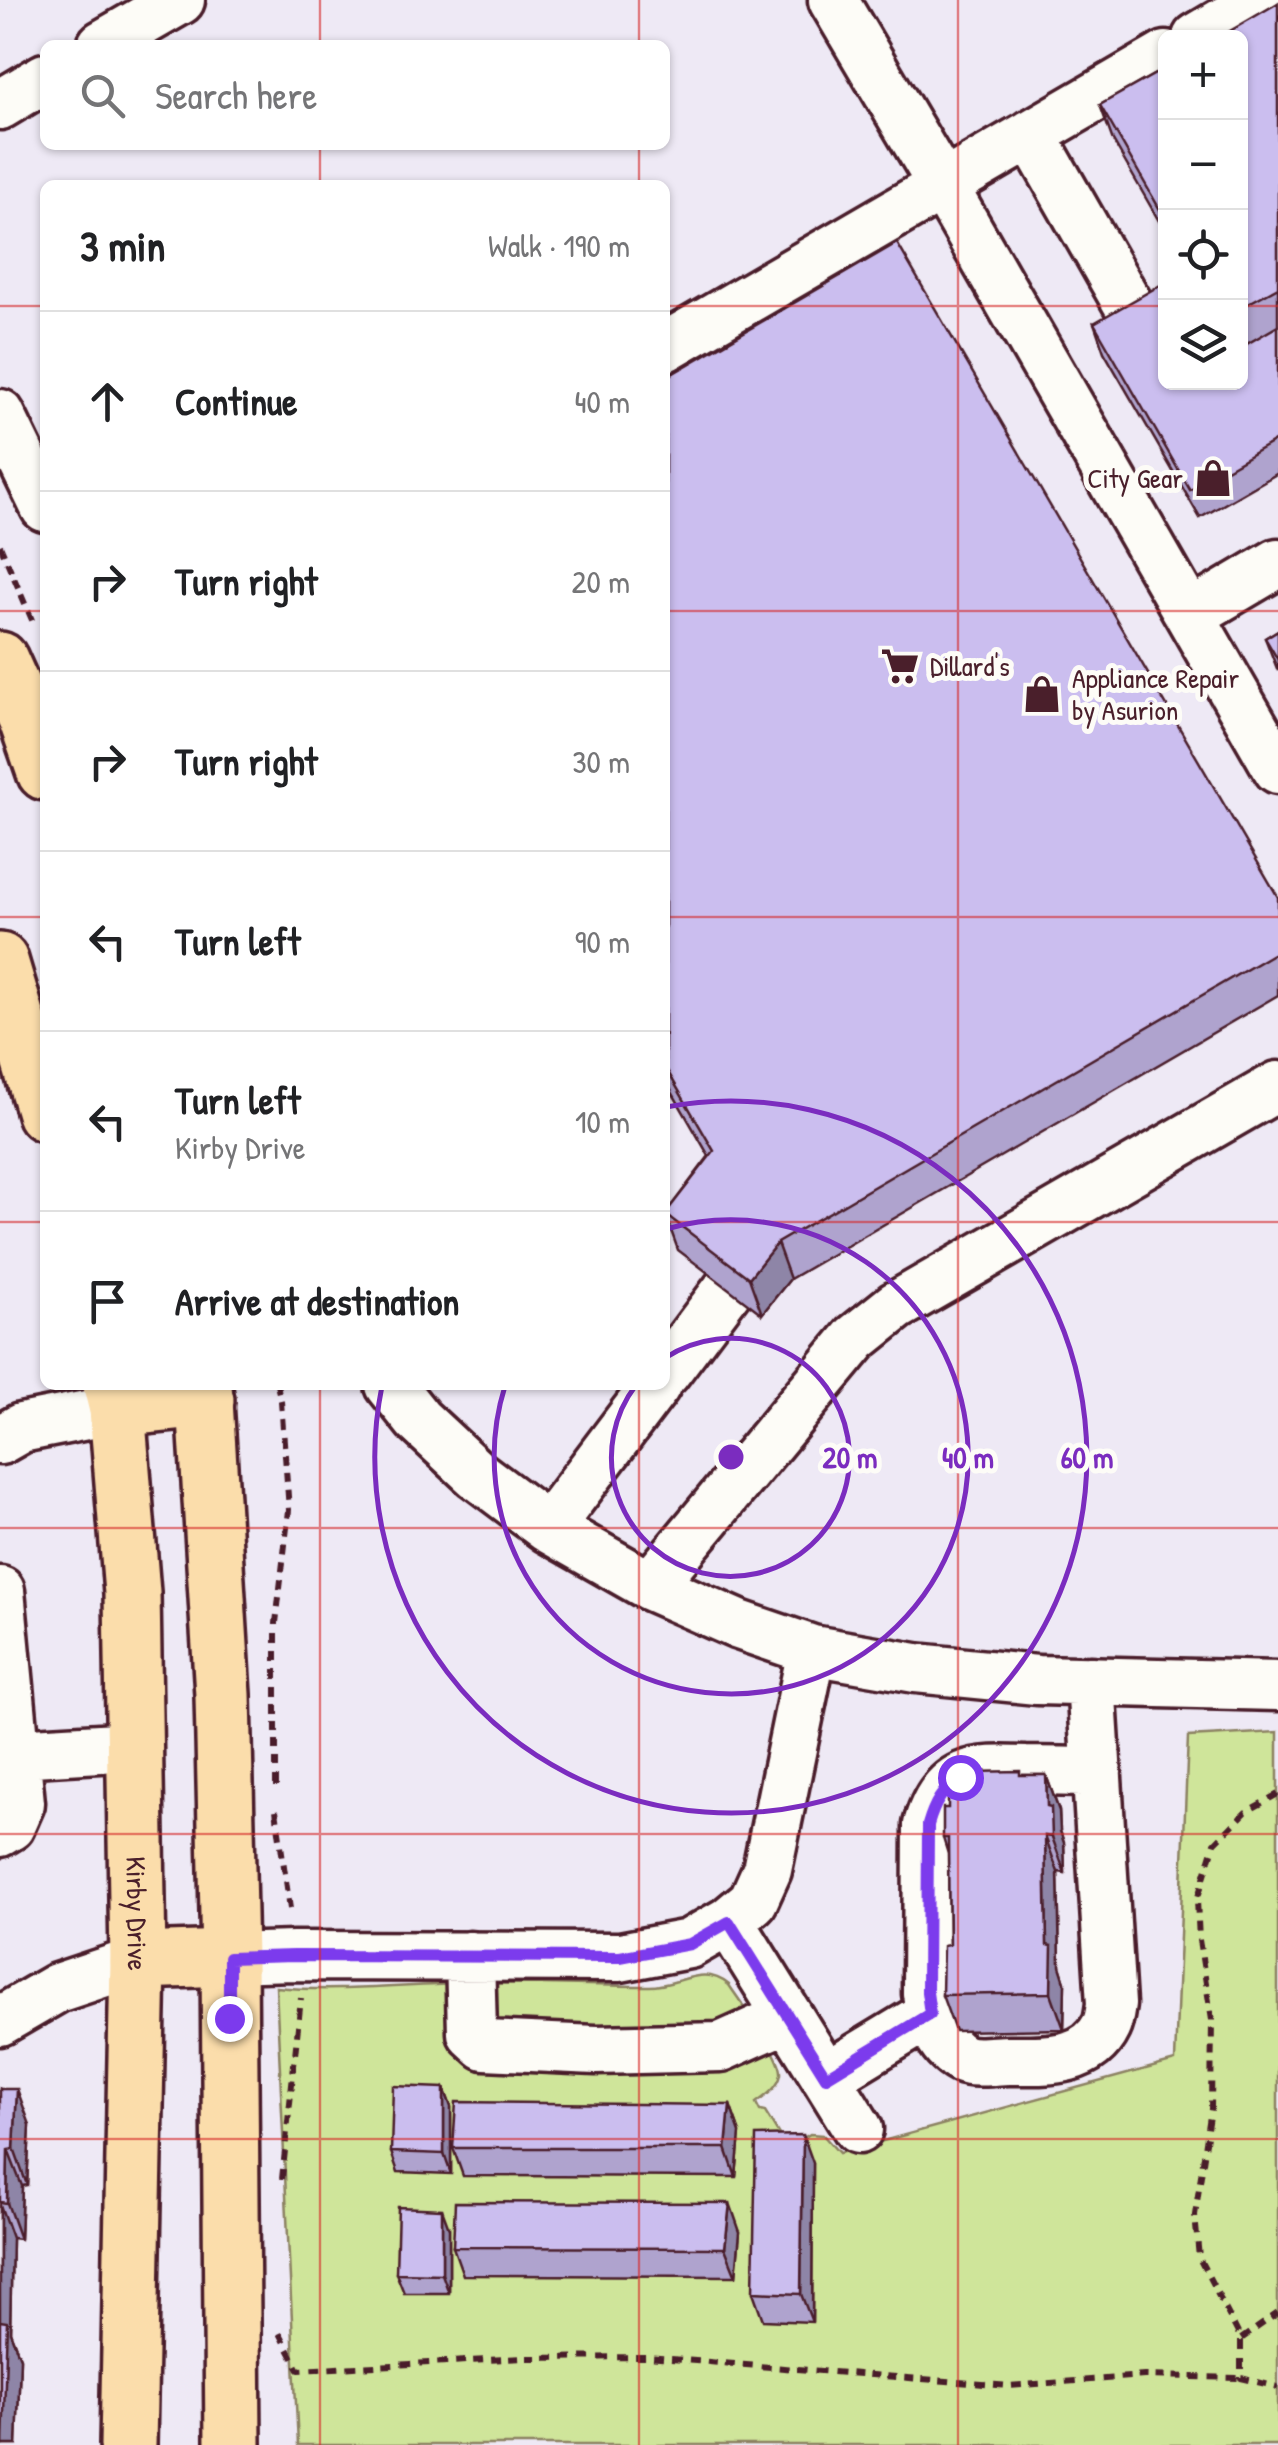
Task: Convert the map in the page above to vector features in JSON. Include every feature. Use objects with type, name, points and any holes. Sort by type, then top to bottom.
[{"type":"main road","points":[[19,648],[27,720],[40,758]]},
{"type":"main road","points":[[0,961],[40,1096]]},
{"type":"main road","points":[[114,1397],[205,1393],[223,1695],[232,2445]]},
{"type":"main road","name":"Kirby Drive","points":[[114,1397],[132,1593],[138,1961],[128,2445]]},
{"type":"main road","points":[[138,1961],[229,1958]]},
{"type":"street","points":[[111,40],[180,0]]},
{"type":"street","points":[[833,0],[1278,768]]},
{"type":"street","points":[[1211,30],[1262,0]]},
{"type":"street","points":[[670,345],[1158,61]]},
{"type":"street","points":[[0,105],[40,81]]},
{"type":"street","points":[[1031,134],[1132,310]]},
{"type":"street","points":[[0,414],[40,496]]},
{"type":"street","points":[[1190,615],[1278,563]]},
{"type":"street","points":[[650,1586],[856,1338],[874,1322],[1278,1086]]},
{"type":"street","points":[[670,1366],[728,1289]]},
{"type":"street","points":[[394,1390],[418,1420],[476,1474],[548,1528],[650,1586],[739,1625],[812,1650],[916,1668],[1037,1680],[1278,1686]]},
{"type":"street","points":[[548,1528],[652,1390]]},
{"type":"street","points":[[0,1440],[21,1428],[114,1397]]},
{"type":"street","points":[[0,1591],[9,1725],[20,1803],[10,1826],[0,1832]]},
{"type":"street","points":[[229,1958],[620,1957],[690,1944],[729,1922],[753,1901],[767,1870],[812,1650]]},
{"type":"street","points":[[1091,1682],[1097,1772],[1111,2004],[1107,2025],[1094,2043],[1054,2060],[965,2060],[939,2037],[927,1992],[928,1825],[933,1807],[946,1786],[960,1777],[985,1770],[1097,1772]]},
{"type":"street","points":[[9,1725],[134,1746]]},
{"type":"street","points":[[729,1922],[858,2128]]},
{"type":"street","points":[[470,1956],[472,2033],[485,2045],[596,2050],[721,2046],[788,2017]]},
{"type":"street","points":[[0,2021],[57,1988],[138,1961]]},
{"type":"street","points":[[826,2077],[930,2014]]},
{"type":"path","points":[[0,545],[19,648]]},
{"type":"path","points":[[276,1789],[276,1624],[289,1510],[279,1390]]},
{"type":"path","points":[[1241,2378],[1241,2338],[1199,2258],[1195,2215],[1211,2109],[1212,2020],[1197,1900],[1216,1842],[1246,1812],[1278,1794]]},
{"type":"path","points":[[276,1808],[302,2000],[280,2195]]},
{"type":"path","points":[[1241,2338],[1278,2314]]},
{"type":"path","points":[[276,2325],[299,2370],[524,2358],[646,2357],[1009,2386],[1144,2376],[1241,2378],[1278,2387]]},
{"type":"green space","points":[[1278,1732],[1278,2445],[298,2445],[276,1987],[650,1986],[710,1976],[729,1985],[780,2066],[778,2083],[756,2103],[760,2111],[765,2112],[787,2148],[810,2134],[823,2135],[839,2153],[1175,2061],[1188,1737]]},
{"type":"building","points":[[1278,3],[1278,287],[1248,304],[1248,30],[1232,30]]},
{"type":"building","points":[[1158,72],[1158,206],[1100,105]]},
{"type":"building","name":"Dillard's","points":[[897,243],[1278,897],[1278,951],[777,1243],[749,1278],[670,1218],[670,1208],[714,1151],[670,1076],[670,375]]},
{"type":"building","points":[[1158,287],[1158,390],[1248,390],[1248,343],[1278,326],[1278,439],[1190,490],[1094,323]]},
{"type":"building","points":[[1278,630],[1278,660],[1265,638]]},
{"type":"building","points":[[1020,1771],[1020,1775],[1046,1775],[1047,1806],[1051,1807],[1052,1837],[1045,1836],[1051,1993],[942,1995],[943,1946],[949,1945],[948,1838],[943,1838],[943,1808],[948,1808],[948,1791],[962,1776],[973,1776],[972,1772]]},
{"type":"building","points":[[393,2086],[444,2088],[444,2154],[391,2152]]},
{"type":"building","points":[[0,2089],[17,2089],[14,2149],[8,2150],[7,2203],[0,2202]]},
{"type":"building","points":[[456,2102],[730,2105],[726,2148],[453,2148]]},
{"type":"building","points":[[803,2135],[801,2294],[753,2292],[756,2136]]},
{"type":"building","points":[[455,2202],[730,2203],[725,2248],[453,2247]]},
{"type":"building","points":[[398,2207],[442,2209],[442,2274],[396,2273]]},
{"type":"building","points":[[0,2321],[7,2322],[3,2445],[0,2445]]},
{"type":"place","name":"City Gear","points":[[1213,478]]},
{"type":"place","name":"Dillard's","points":[[900,666]]},
{"type":"place","name":"Appliance Repair by Asurion","points":[[1042,694]]},
{"type":"route","points":[[229,2018],[229,1958],[620,1957],[690,1944],[729,1922],[826,2077],[930,2014],[928,1825],[933,1807],[946,1786],[960,1777]]}]
